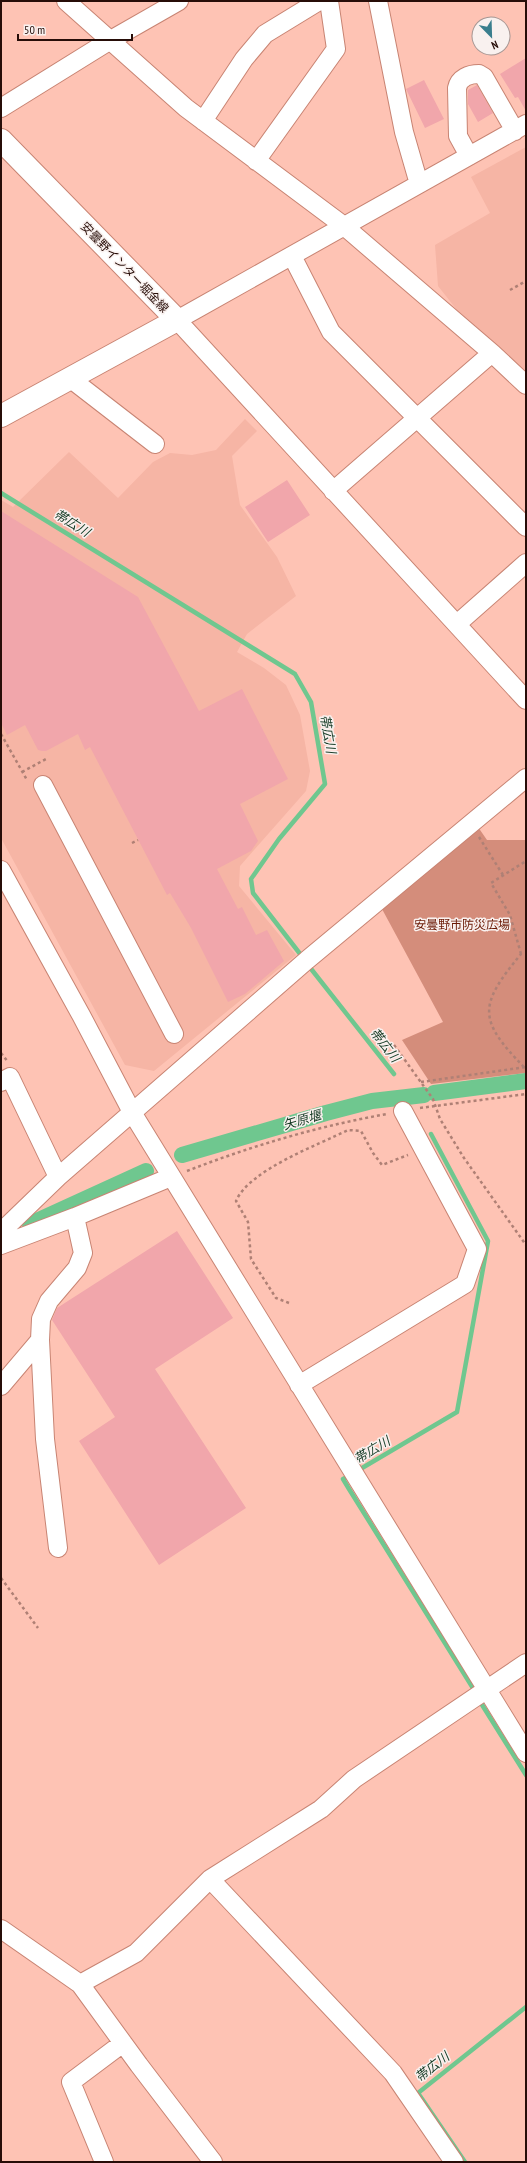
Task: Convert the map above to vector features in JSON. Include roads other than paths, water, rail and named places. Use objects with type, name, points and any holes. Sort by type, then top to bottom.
[{"type":"main road","name":"安曇野インター堀金線","points":[[1,140],[177,320],[1,416]]},
{"type":"street","points":[[66,1],[109,41],[186,108],[344,226],[492,353],[526,385]]},
{"type":"street","points":[[1,108],[109,41],[179,1]]},
{"type":"street","points":[[203,121],[244,59],[265,34],[318,1]]},
{"type":"street","points":[[256,161],[336,49],[330,1]]},
{"type":"street","points":[[378,1],[404,132],[419,184]]},
{"type":"street","points":[[469,156],[458,136],[457,88],[458,84],[468,76],[479,74],[484,77],[520,128],[177,320],[526,700]]},
{"type":"street","points":[[292,256],[331,332],[526,527]]},
{"type":"street","points":[[333,491],[492,353]]},
{"type":"street","points":[[70,379],[155,444]]},
{"type":"street","points":[[457,624],[526,563]]},
{"type":"street","points":[[6,1227],[58,1177],[133,1114],[307,960],[526,778]]},
{"type":"street","points":[[36,785],[174,1034]]},
{"type":"street","points":[[1,870],[81,1015],[133,1114],[526,1753]]},
{"type":"street","points":[[1,1082],[10,1077],[58,1177]]},
{"type":"street","points":[[299,1385],[465,1284],[477,1249],[423,1150],[404,1111]]},
{"type":"street","points":[[1,1245],[75,1217],[171,1177]]},
{"type":"street","points":[[58,1548],[45,1440],[40,1340],[41,1319],[49,1301],[77,1268],[83,1253],[75,1217]]},
{"type":"street","points":[[1,1386],[40,1340]]},
{"type":"street","points":[[80,1984],[136,1953],[210,1879],[321,1810],[354,1778],[526,1663]]},
{"type":"street","points":[[210,1879],[393,2073],[454,2162]]},
{"type":"street","points":[[1,1929],[80,1984],[213,2162]]},
{"type":"street","points":[[104,2162],[71,2082],[123,2043]]},
{"type":"waterway","name":"帯広川","points":[[1,493],[295,674],[311,702],[325,784],[279,839],[251,879],[253,893],[304,959]]},
{"type":"waterway","name":"帯広川","points":[[308,965],[394,1074]]},
{"type":"waterway","name":"矢原堰","points":[[434,1093],[526,1081]]},
{"type":"waterway","name":"矢原堰","points":[[182,1155],[372,1101],[424,1095]]},
{"type":"waterway","name":"帯広川","points":[[357,1471],[457,1412],[488,1241],[431,1134]]},
{"type":"waterway","name":"矢原堰","points":[[30,1224],[146,1171]]},
{"type":"waterway","name":"帯広川","points":[[351,1475],[343,1479],[476,1693]]},
{"type":"waterway","name":"帯広川","points":[[479,1700],[526,1775]]},
{"type":"waterway","name":"帯広川","points":[[465,2162],[418,2093],[526,2007]]},
{"type":"park label","name":"安曇野市防災広場","points":[[462,924]]}]
